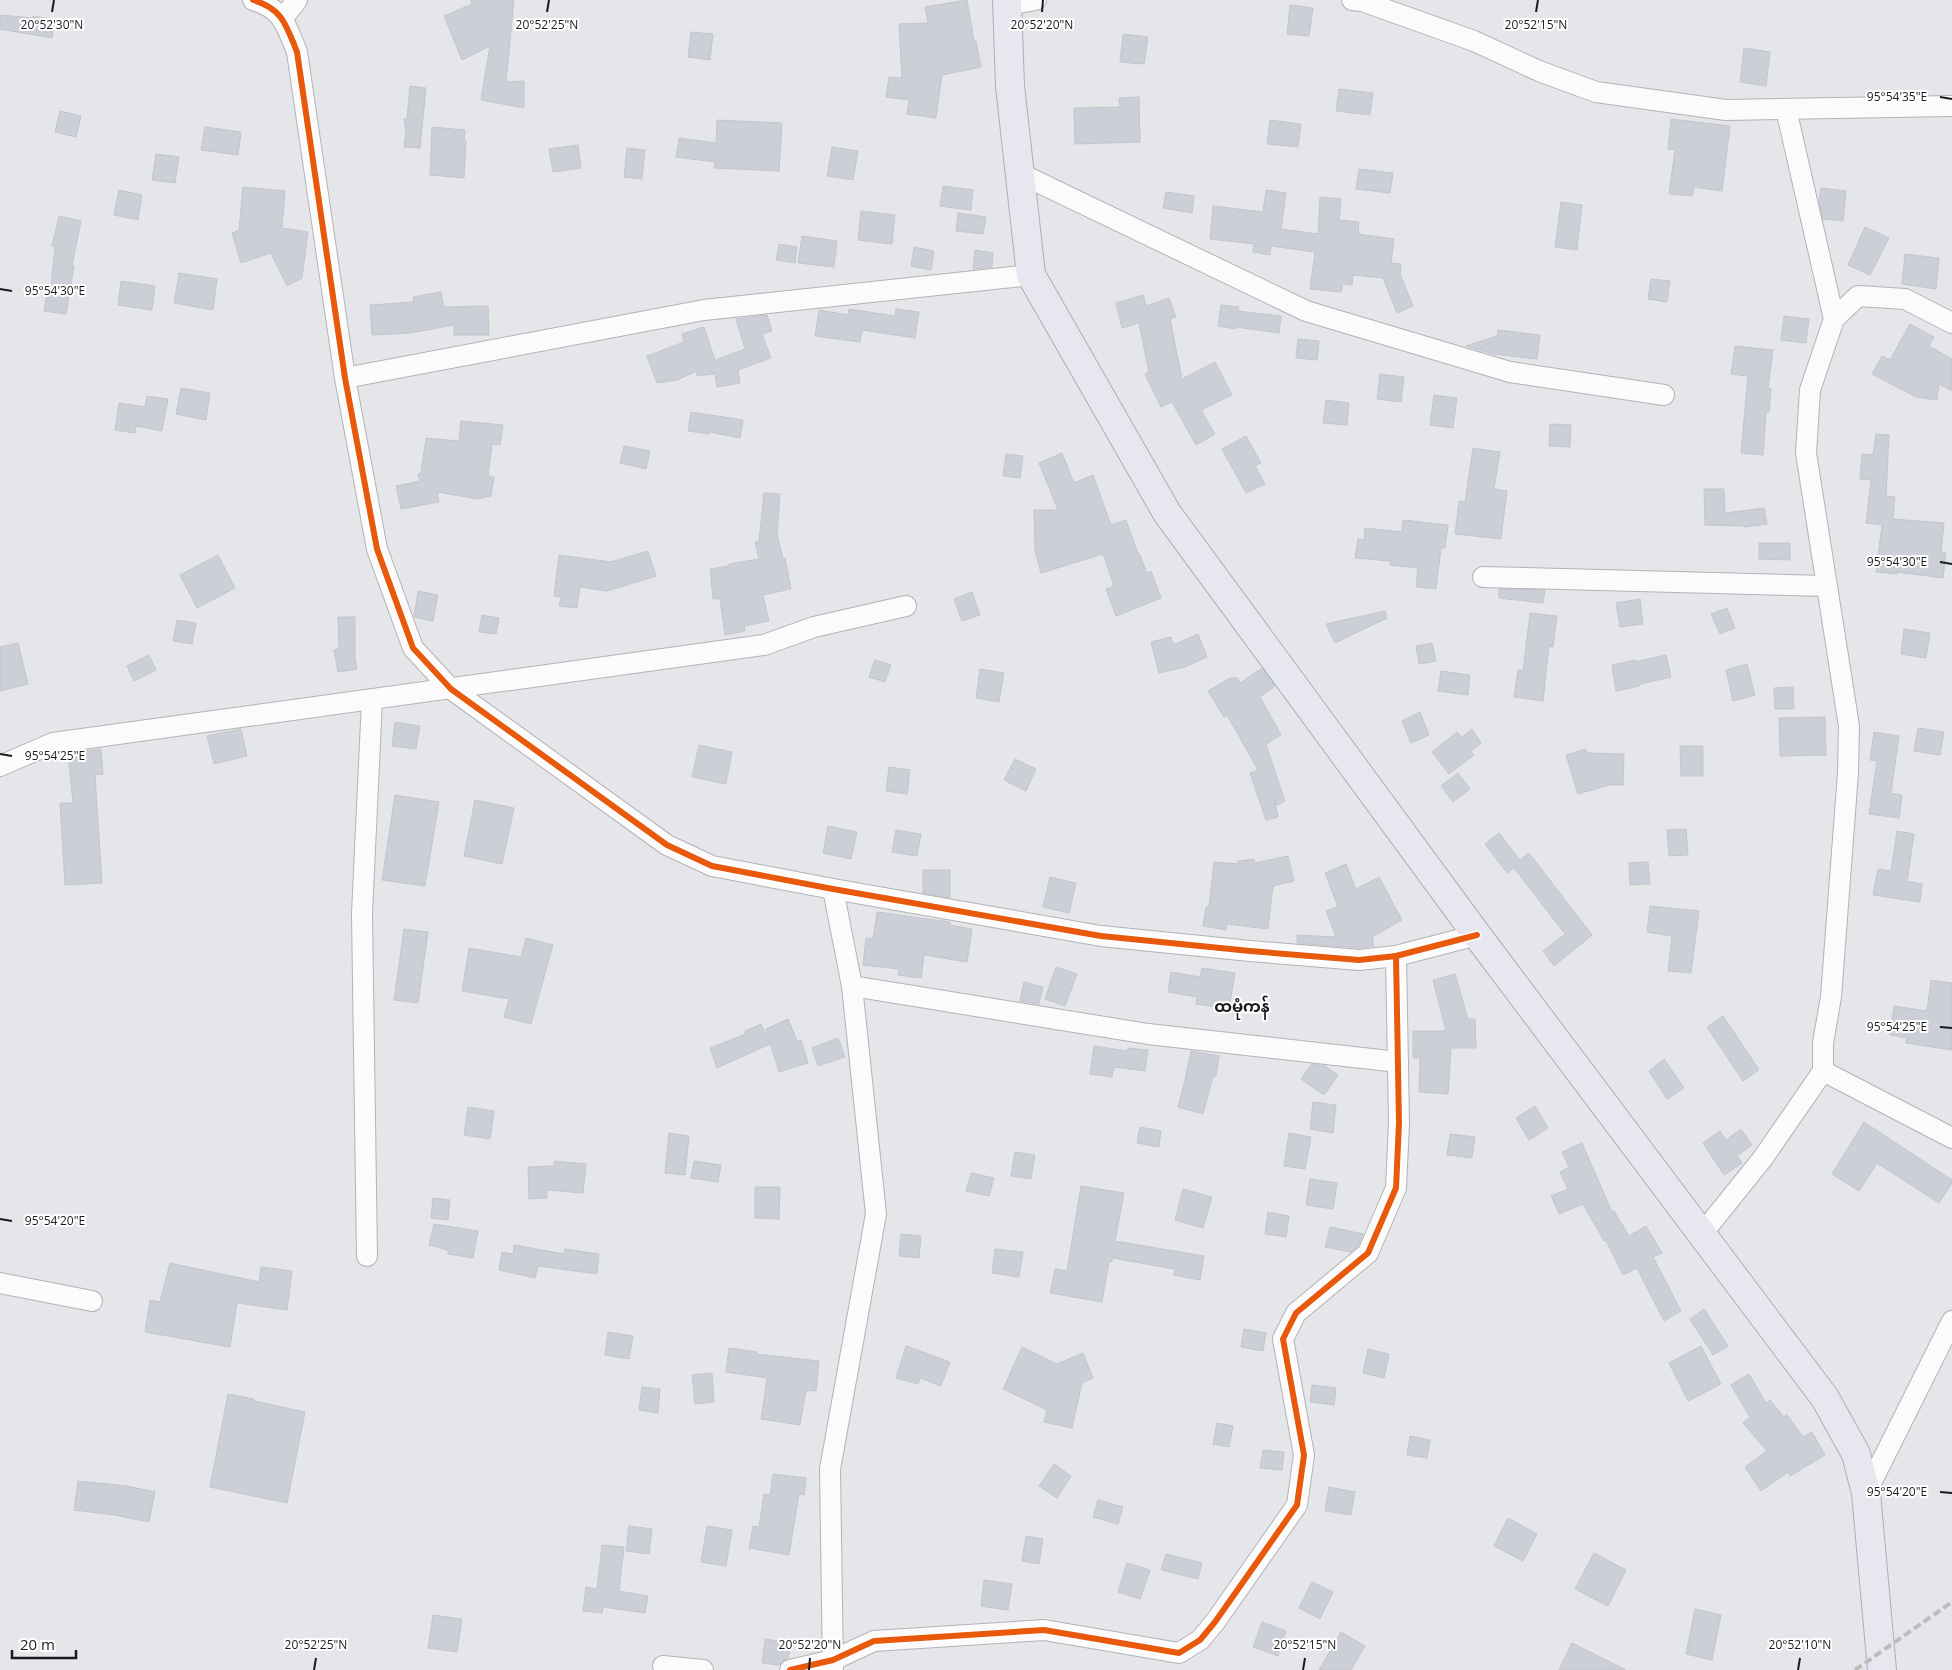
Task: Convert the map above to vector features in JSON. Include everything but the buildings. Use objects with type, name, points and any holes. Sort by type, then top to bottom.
[{"type":"highway","points":[[1007,3],[1010,86],[1031,275],[1167,513],[1477,935],[1825,1398],[1856,1454],[1866,1493],[1882,1670]]},
{"type":"street","points":[[253,0],[264,3],[283,18],[297,52],[345,378],[376,549],[413,648],[451,689],[667,845],[712,866],[1101,936],[1250,951],[1359,960],[1396,956],[1477,935]]},
{"type":"street","points":[[283,18],[297,0]]},
{"type":"street","points":[[1007,3],[1036,0]]},
{"type":"street","points":[[1352,0],[1362,1],[1474,41],[1539,71],[1596,92],[1726,110],[1952,106]]},
{"type":"street","points":[[1786,109],[1834,319]]},
{"type":"street","points":[[1019,173],[1306,310],[1510,372],[1664,395]]},
{"type":"street","points":[[345,378],[704,310],[1031,275]]},
{"type":"street","points":[[1702,1234],[1763,1158],[1823,1071],[1823,1043],[1831,996],[1848,773],[1849,726],[1806,454],[1810,390],[1834,319],[1858,296],[1905,299],[1952,323]]},
{"type":"street","points":[[1483,577],[1826,586]]},
{"type":"street","points":[[0,766],[53,743],[764,645],[814,627],[906,606]]},
{"type":"street","points":[[367,1256],[362,913],[372,700]]},
{"type":"street","points":[[833,889],[852,986],[876,1214],[830,1469],[833,1665]]},
{"type":"street","points":[[790,1670],[833,1665],[874,1641],[1044,1630],[1179,1653],[1200,1640],[1215,1622],[1297,1505],[1304,1455],[1283,1339],[1296,1313],[1368,1253],[1396,1188],[1399,1123],[1396,956]]},
{"type":"street","points":[[852,986],[1148,1034],[1398,1062]]},
{"type":"street","points":[[1823,1071],[1952,1138]]},
{"type":"street","points":[[0,1283],[92,1301]]},
{"type":"street","points":[[1866,1493],[1952,1320]]},
{"type":"street","points":[[663,1666],[703,1670]]},
{"type":"railway","points":[[1855,1670],[1952,1602]]},
{"type":"cycle path","points":[[253,0],[271,8],[277,13],[286,26],[297,52],[345,378],[377,549],[413,648],[451,689],[667,845],[712,866],[1101,936],[1250,951],[1359,960],[1396,956],[1477,935]]},
{"type":"cycle path","points":[[790,1670],[833,1660],[874,1641],[1044,1630],[1179,1653],[1200,1640],[1215,1622],[1297,1505],[1304,1455],[1283,1339],[1296,1313],[1368,1253],[1396,1188],[1399,1123],[1396,956]]},
{"type":"district","name":"ထမုံကန်","points":[[1242,1006]]}]
